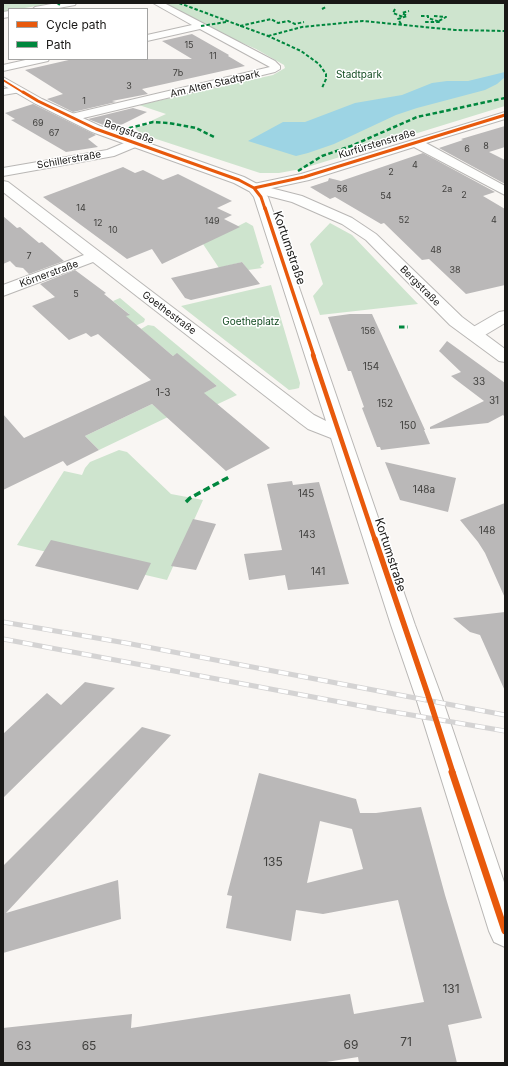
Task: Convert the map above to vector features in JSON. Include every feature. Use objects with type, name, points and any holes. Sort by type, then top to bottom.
[{"type":"street","points":[[44,8],[72,3]]},
{"type":"street","name":"Am Alten Stadtpark","points":[[71,117],[275,69],[275,66],[271,63],[157,3]]},
{"type":"street","points":[[148,38],[201,26]]},
{"type":"street","points":[[3,68],[39,60]]},
{"type":"street","name":"Bergstraße","points":[[3,80],[17,90],[96,129],[239,180],[254,188],[281,194],[315,206],[359,228],[371,237],[456,321],[505,357]]},
{"type":"street","points":[[3,92],[17,90]]},
{"type":"street","name":"Kurfürstenstraße","points":[[254,188],[304,177],[505,115]]},
{"type":"street","points":[[414,142],[505,191]]},
{"type":"street","name":"Schillerstraße","points":[[3,172],[110,153],[134,143]]},
{"type":"street","name":"Goethestraße","points":[[3,185],[307,419],[315,424],[340,434]]},
{"type":"street","name":"Kortumstraße","points":[[254,188],[261,197],[403,625],[430,698],[459,793],[505,931]]},
{"type":"street","name":"Körnerstraße","points":[[3,291],[95,256]]},
{"type":"street","points":[[474,334],[505,316]]},
{"type":"green space","points":[[3,3],[54,3],[25,8],[8,8],[8,11],[3,12]]},
{"type":"green space","name":"Stadtpark","points":[[164,3],[505,3],[505,106],[301,169],[279,173],[260,173],[135,132],[138,131],[135,128],[149,124],[153,120],[166,114],[139,105],[273,75],[285,68],[284,65],[256,49],[231,38]]},
{"type":"green space","points":[[246,222],[253,226],[264,263],[260,266],[262,268],[248,270],[242,262],[219,268],[203,244]]},
{"type":"green space","points":[[330,223],[352,235],[418,304],[320,315],[313,296],[323,284],[310,244]]},
{"type":"green space","name":"Goetheplatz","points":[[271,285],[300,383],[299,388],[289,390],[181,306]]},
{"type":"green space","points":[[120,298],[145,319],[144,322],[121,332],[121,318],[129,314],[113,301]]},
{"type":"green space","points":[[148,325],[154,326],[237,395],[203,411],[190,400],[217,386],[177,354],[173,356],[141,329]]},
{"type":"green space","points":[[152,404],[168,417],[99,450],[85,436]]},
{"type":"green space","points":[[119,450],[127,452],[171,494],[203,500],[167,580],[17,545],[64,471],[82,475],[90,462]]},
{"type":"water","points":[[505,72],[505,77],[497,84],[485,90],[396,115],[334,144],[308,153],[296,156],[248,141],[283,122],[305,122],[355,103],[402,95],[432,83],[468,81]]},
{"type":"building","points":[[192,34],[245,66],[142,89],[148,94],[112,101],[116,102],[73,112],[47,99],[63,94],[25,70],[69,60],[192,59],[162,41]]},
{"type":"building","points":[[33,104],[96,135],[88,139],[98,147],[66,152],[11,120],[15,119],[5,113]]},
{"type":"building","points":[[133,108],[147,112],[123,124],[111,128],[88,119]]},
{"type":"building","points":[[505,126],[505,147],[489,152],[505,160],[505,184],[439,148],[463,140],[461,139]]},
{"type":"building","points":[[423,153],[495,192],[483,196],[505,209],[505,285],[466,294],[429,259],[422,260],[384,223],[381,224],[335,197],[330,199],[310,187],[328,181],[329,178],[341,181]]},
{"type":"building","points":[[123,167],[135,173],[143,170],[163,180],[178,174],[232,201],[217,208],[232,215],[224,219],[240,227],[162,264],[152,249],[127,259],[43,197]]},
{"type":"building","points":[[3,216],[17,228],[20,227],[39,243],[42,242],[64,261],[29,274],[23,268],[16,267],[10,261],[3,264]]},
{"type":"building","points":[[242,262],[260,284],[191,300],[185,298],[171,278]]},
{"type":"building","points":[[75,270],[106,293],[104,294],[130,315],[126,316],[173,356],[177,353],[217,386],[204,393],[270,448],[226,471],[152,404],[85,436],[99,450],[67,466],[63,461],[3,490],[3,414],[24,438],[151,380],[98,334],[91,337],[86,333],[69,340],[32,306],[55,297],[40,284]]},
{"type":"building","points":[[350,314],[372,314],[430,444],[381,450],[380,447],[377,447],[362,408],[364,407],[351,371],[348,371],[328,317]]},
{"type":"building","points":[[447,341],[505,383],[505,417],[503,415],[488,423],[430,429],[430,427],[484,401],[451,376],[461,372],[439,351]]},
{"type":"building","points":[[385,462],[456,478],[448,512],[400,500]]},
{"type":"building","points":[[292,481],[293,485],[319,482],[349,584],[288,590],[285,575],[249,580],[244,554],[282,550],[267,484]]},
{"type":"building","points":[[505,503],[505,598],[485,553],[460,520]]},
{"type":"building","points":[[193,519],[216,524],[196,570],[171,566]]},
{"type":"building","points":[[51,540],[151,563],[138,590],[35,566]]},
{"type":"building","points":[[505,612],[505,691],[480,635],[470,632],[453,618]]},
{"type":"building","points":[[85,682],[115,688],[3,798],[3,734],[47,693],[61,705]]},
{"type":"building","points":[[142,727],[171,735],[6,913],[118,880],[121,919],[3,953],[3,866]]},
{"type":"building","points":[[259,773],[356,799],[360,813],[376,813],[421,807],[445,895],[482,1018],[448,1025],[457,1063],[359,1063],[358,1057],[320,1063],[3,1063],[3,1028],[132,1014],[131,1028],[350,994],[354,1014],[424,1002],[398,900],[323,914],[296,910],[291,941],[226,928],[232,896],[227,895]],"holes":[[[320,821],[352,829],[363,869],[307,883]]]},
{"type":"railway","points":[[3,622],[126,643],[505,715]]},
{"type":"railway","points":[[3,639],[388,711],[505,731]]},
{"type":"marked path","points":[[179,3],[268,36],[301,51],[319,64],[326,74],[326,79],[322,88]]},
{"type":"marked path","points":[[322,9],[326,7]]},
{"type":"marked path","points":[[395,9],[393,13],[403,17]]},
{"type":"marked path","points":[[401,24],[398,19],[407,16],[402,13],[409,11]]},
{"type":"marked path","points":[[421,16],[428,16],[428,18],[440,22],[425,22]]},
{"type":"marked path","points":[[434,16],[446,17],[439,21]]},
{"type":"marked path","points":[[240,26],[271,19],[278,23],[288,21],[295,24],[304,22]]},
{"type":"marked path","points":[[268,36],[302,27],[363,21],[455,30],[505,31]]},
{"type":"marked path","points":[[201,26],[226,22]]},
{"type":"marked path","points":[[298,171],[322,156],[351,146],[417,117],[505,98]]},
{"type":"marked path","points":[[122,130],[153,122],[169,123],[196,128],[214,137]]},
{"type":"marked path","points":[[399,327],[408,327]]},
{"type":"marked path","points":[[186,502],[190,498],[229,477]]},
{"type":"cycle path","points":[[3,80],[38,101],[96,129],[239,180],[254,188],[261,197],[403,625],[429,698],[505,931]]},
{"type":"cycle path","points":[[254,188],[304,177],[505,115]]}]
